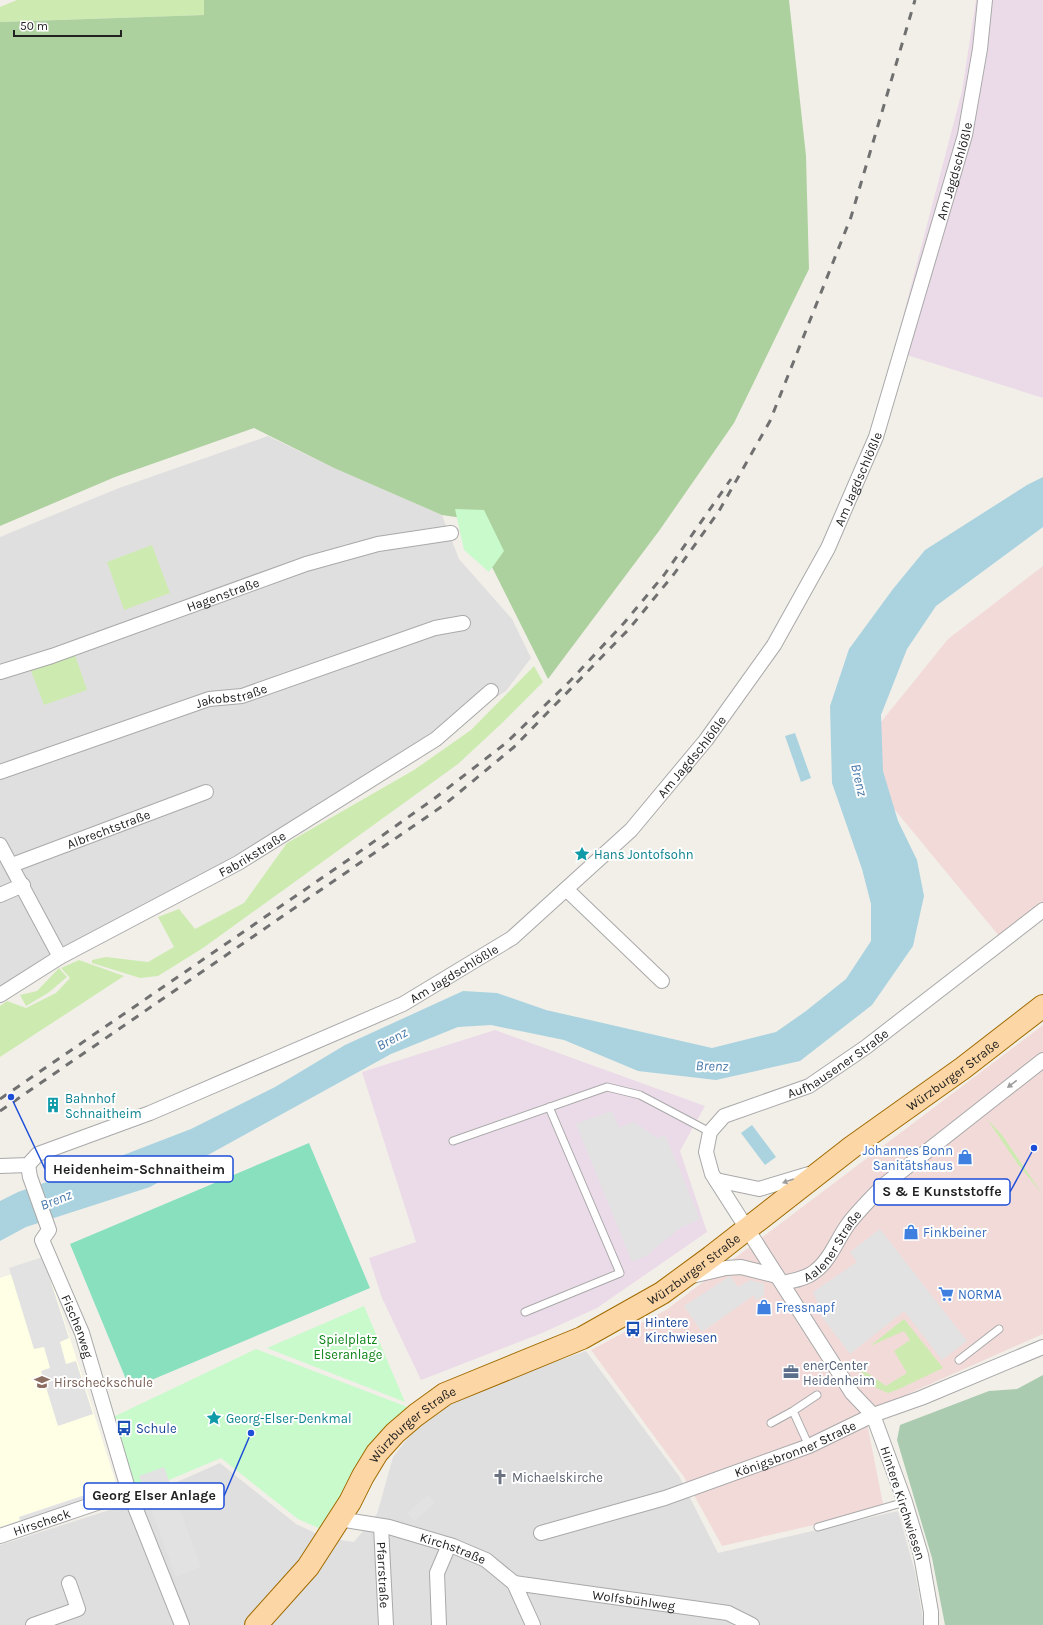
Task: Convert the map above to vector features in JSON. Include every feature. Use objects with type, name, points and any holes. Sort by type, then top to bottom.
[{"type":"main road","name":"Würzburger Straße","points":[[264,1623],[308,1568],[339,1519],[377,1453],[395,1433],[416,1415],[445,1394],[582,1338],[650,1300],[681,1279],[825,1168],[963,1068],[1043,1006]]},
{"type":"street","name":"Am Jagdschlößle","points":[[29,1171],[38,1154],[150,1113],[403,1004],[512,938],[631,830],[706,740],[774,645],[828,548],[876,437],[965,135],[980,49],[985,0]]},
{"type":"street","name":"Hagenstraße","points":[[0,672],[52,656],[306,564],[378,544],[451,533]]},
{"type":"street","name":"Jakobstraße","points":[[0,772],[209,699],[242,696],[435,628],[463,623]]},
{"type":"street","name":"Fabrikstraße","points":[[0,995],[60,957],[238,863],[436,739],[491,691]]},
{"type":"street","name":"Albrechtstraße","points":[[12,865],[206,792]]},
{"type":"street","points":[[0,845],[60,957]]},
{"type":"street","points":[[0,895],[22,885]]},
{"type":"street","points":[[566,890],[662,981]]},
{"type":"street","name":"Aufhausener Straße","points":[[747,1229],[712,1174],[706,1152],[710,1132],[724,1116],[809,1086],[866,1047],[1043,910]]},
{"type":"street","name":"Aalener Straße","points":[[779,1279],[796,1280],[813,1273],[823,1265],[848,1224],[863,1205],[884,1185],[1043,1060]]},
{"type":"street","points":[[0,1166],[29,1171]]},
{"type":"street","points":[[716,1180],[759,1189],[778,1185],[825,1168]]},
{"type":"street","name":"Fischerweg","points":[[29,1171],[49,1230],[42,1240],[82,1333],[129,1492],[182,1625]]},
{"type":"street","name":"Hintere Kirchwiesen","points":[[747,1229],[852,1393],[873,1415],[905,1502],[921,1555],[931,1612],[931,1625]]},
{"type":"street","points":[[681,1279],[726,1268],[741,1267],[779,1279]]},
{"type":"street","name":"Königsbronner Straße","points":[[541,1533],[665,1498],[809,1446],[873,1415],[921,1398],[1043,1347]]},
{"type":"street","name":"Hirscheck","points":[[0,1536],[129,1492]]},
{"type":"street","name":"Kirchstraße","points":[[339,1519],[381,1526],[448,1545],[486,1560],[514,1583],[533,1625]]},
{"type":"street","name":"Pfarrstraße","points":[[381,1526],[386,1625]]},
{"type":"street","points":[[439,1625],[437,1573],[448,1545]]},
{"type":"street","points":[[33,1625],[78,1610],[69,1583]]},
{"type":"street","name":"Wolfsbühlweg","points":[[514,1583],[728,1613],[752,1625]]},
{"type":"lane","points":[[453,1141],[607,1087],[640,1095],[710,1132]]},
{"type":"lane","points":[[525,1312],[620,1273],[549,1107]]},
{"type":"lane","points":[[960,1360],[999,1329]]},
{"type":"lane","points":[[771,1423],[793,1412],[817,1395]]},
{"type":"lane","points":[[793,1412],[809,1446]]},
{"type":"lane","points":[[818,1527],[905,1502]]},
{"type":"shaded area","points":[[976,0],[1043,0],[1043,398],[894,351],[962,91]]},
{"type":"shaded area","points":[[268,436],[334,468],[442,515],[459,559],[512,619],[531,658],[506,691],[434,736],[234,856],[0,988],[0,537],[119,488]]},
{"type":"shaded area","points":[[1043,566],[1043,902],[999,936],[852,758],[948,639]]},
{"type":"shaded area","points":[[1043,1025],[1043,1334],[865,1413],[884,1509],[722,1546],[684,1477],[591,1350],[666,1310]]},
{"type":"shaded area","points":[[495,1030],[705,1106],[680,1151],[707,1232],[597,1308],[542,1333],[421,1380],[382,1298],[369,1258],[416,1242],[362,1072]]},
{"type":"shaded area","points":[[612,1111],[619,1128],[634,1122],[657,1138],[665,1135],[700,1219],[680,1228],[646,1256],[632,1262],[576,1124]]},
{"type":"shaded area","points":[[880,1229],[967,1341],[942,1360],[904,1311],[850,1354],[815,1308],[817,1302],[813,1292],[857,1262],[850,1252]]},
{"type":"shaded area","points":[[43,1257],[69,1338],[60,1342],[66,1364],[76,1361],[93,1414],[58,1426],[41,1371],[50,1368],[44,1347],[34,1349],[9,1268]]},
{"type":"shaded area","name":"Hirscheckschule","points":[[46,1263],[117,1486],[0,1527],[0,1278]]},
{"type":"shaded area","points":[[730,1276],[738,1287],[750,1280],[764,1284],[764,1295],[756,1301],[754,1295],[702,1332],[684,1306]]},
{"type":"shaded area","points":[[586,1351],[679,1476],[718,1553],[898,1511],[915,1572],[924,1625],[0,1625],[0,1545],[125,1505],[220,1463],[296,1524],[326,1538],[354,1542],[377,1514],[393,1457],[427,1413],[500,1381]]},
{"type":"shaded area","points":[[1043,1375],[1043,1625],[945,1625],[932,1558],[897,1440],[900,1425],[989,1391],[1017,1389]]},
{"type":"shaded area","points":[[164,1467],[201,1567],[176,1577],[139,1476]]},
{"type":"shaded area","points":[[100,1490],[103,1499],[22,1527],[19,1517]]},
{"type":"shaded area","points":[[428,1495],[435,1503],[414,1521],[407,1513]]},
{"type":"green space","points":[[17,0],[204,0],[204,15],[0,22],[0,7]]},
{"type":"green space","points":[[204,0],[789,0],[806,156],[809,269],[734,423],[659,531],[548,679],[482,547],[462,518],[442,515],[334,468],[254,428],[115,477],[0,526],[0,22],[204,15]]},
{"type":"green space","points":[[455,509],[484,510],[504,551],[489,572],[464,550]]},
{"type":"green space","points":[[152,545],[170,593],[124,610],[107,562]]},
{"type":"green space","points":[[75,655],[87,690],[44,705],[31,671]]},
{"type":"green space","points":[[534,666],[543,682],[458,764],[203,948],[158,976],[140,978],[92,963],[92,960],[106,957],[148,962],[174,947],[158,917],[179,909],[195,929],[244,903],[287,843],[414,770],[471,730]]},
{"type":"green space","points":[[79,960],[124,976],[0,1057],[0,1006],[7,1001],[26,1008],[56,993],[70,978],[61,968]]},
{"type":"green space","points":[[59,968],[67,977],[48,993],[26,1006],[20,995],[37,991]]},
{"type":"green space","points":[[987,1119],[1002,1135],[1043,1195],[1017,1163]]},
{"type":"green space","points":[[309,1143],[370,1288],[130,1389],[70,1244]]},
{"type":"green space","name":"Spielplatz Elseranlage","points":[[364,1306],[405,1402],[267,1348]]},
{"type":"green space","points":[[904,1319],[943,1368],[888,1393],[874,1387],[860,1370],[869,1374],[886,1386],[907,1373],[894,1351],[910,1340],[904,1331],[870,1346]]},
{"type":"green space","points":[[256,1349],[410,1408],[330,1533],[298,1519],[221,1458],[138,1493],[111,1418]]},
{"type":"water","name":"Brenz","points":[[1043,477],[1043,527],[936,606],[907,649],[881,715],[883,771],[898,821],[917,860],[924,896],[913,946],[872,1005],[800,1061],[716,1080],[638,1071],[564,1040],[491,1025],[458,1027],[391,1054],[150,1187],[26,1227],[0,1241],[0,1201],[18,1192],[113,1159],[191,1129],[275,1087],[345,1045],[463,991],[497,993],[546,1010],[712,1048],[776,1032],[806,1011],[846,979],[871,941],[871,904],[862,869],[832,783],[830,706],[849,649],[893,589],[925,550],[1027,485]]},
{"type":"water","points":[[795,733],[811,778],[801,782],[785,736]]},
{"type":"water","points":[[752,1125],[776,1157],[765,1165],[741,1133]]},
{"type":"railway","points":[[0,1111],[444,805],[514,747],[629,629],[674,574],[719,511],[770,421],[851,217],[915,0]]},
{"type":"railway","points":[[0,1099],[348,860],[435,798],[506,743],[571,680],[624,623],[664,575],[731,479]]},
{"type":"place","name":"Hans Jontofsohn","points":[[582,854]]},
{"type":"place","name":"Heidenheim-Schnaitheim","points":[[11,1097]]},
{"type":"place","name":"Bahnhof Schnaitheim","points":[[53,1105]]},
{"type":"place","name":"S & E Kunststoffe","points":[[1034,1148]]},
{"type":"place","name":"Johannes Bonn Sanitätshaus","points":[[965,1157]]},
{"type":"place","name":"Finkbeiner","points":[[911,1232]]},
{"type":"place","name":"NORMA","points":[[946,1294]]},
{"type":"place","name":"Fressnapf","points":[[764,1307]]},
{"type":"place","name":"Hintere Kirchwiesen","points":[[633,1329]]},
{"type":"place","name":"enerCenter Heidenheim","points":[[791,1372]]},
{"type":"place","name":"Hirscheckschule","points":[[42,1382]]},
{"type":"place","name":"Georg-Elser-Denkmal","points":[[214,1418]]},
{"type":"place","name":"Schule","points":[[124,1428]]},
{"type":"place","name":"Georg Elser Anlage","points":[[251,1433]]},
{"type":"place","name":"Michaelskirche","points":[[500,1477]]}]
